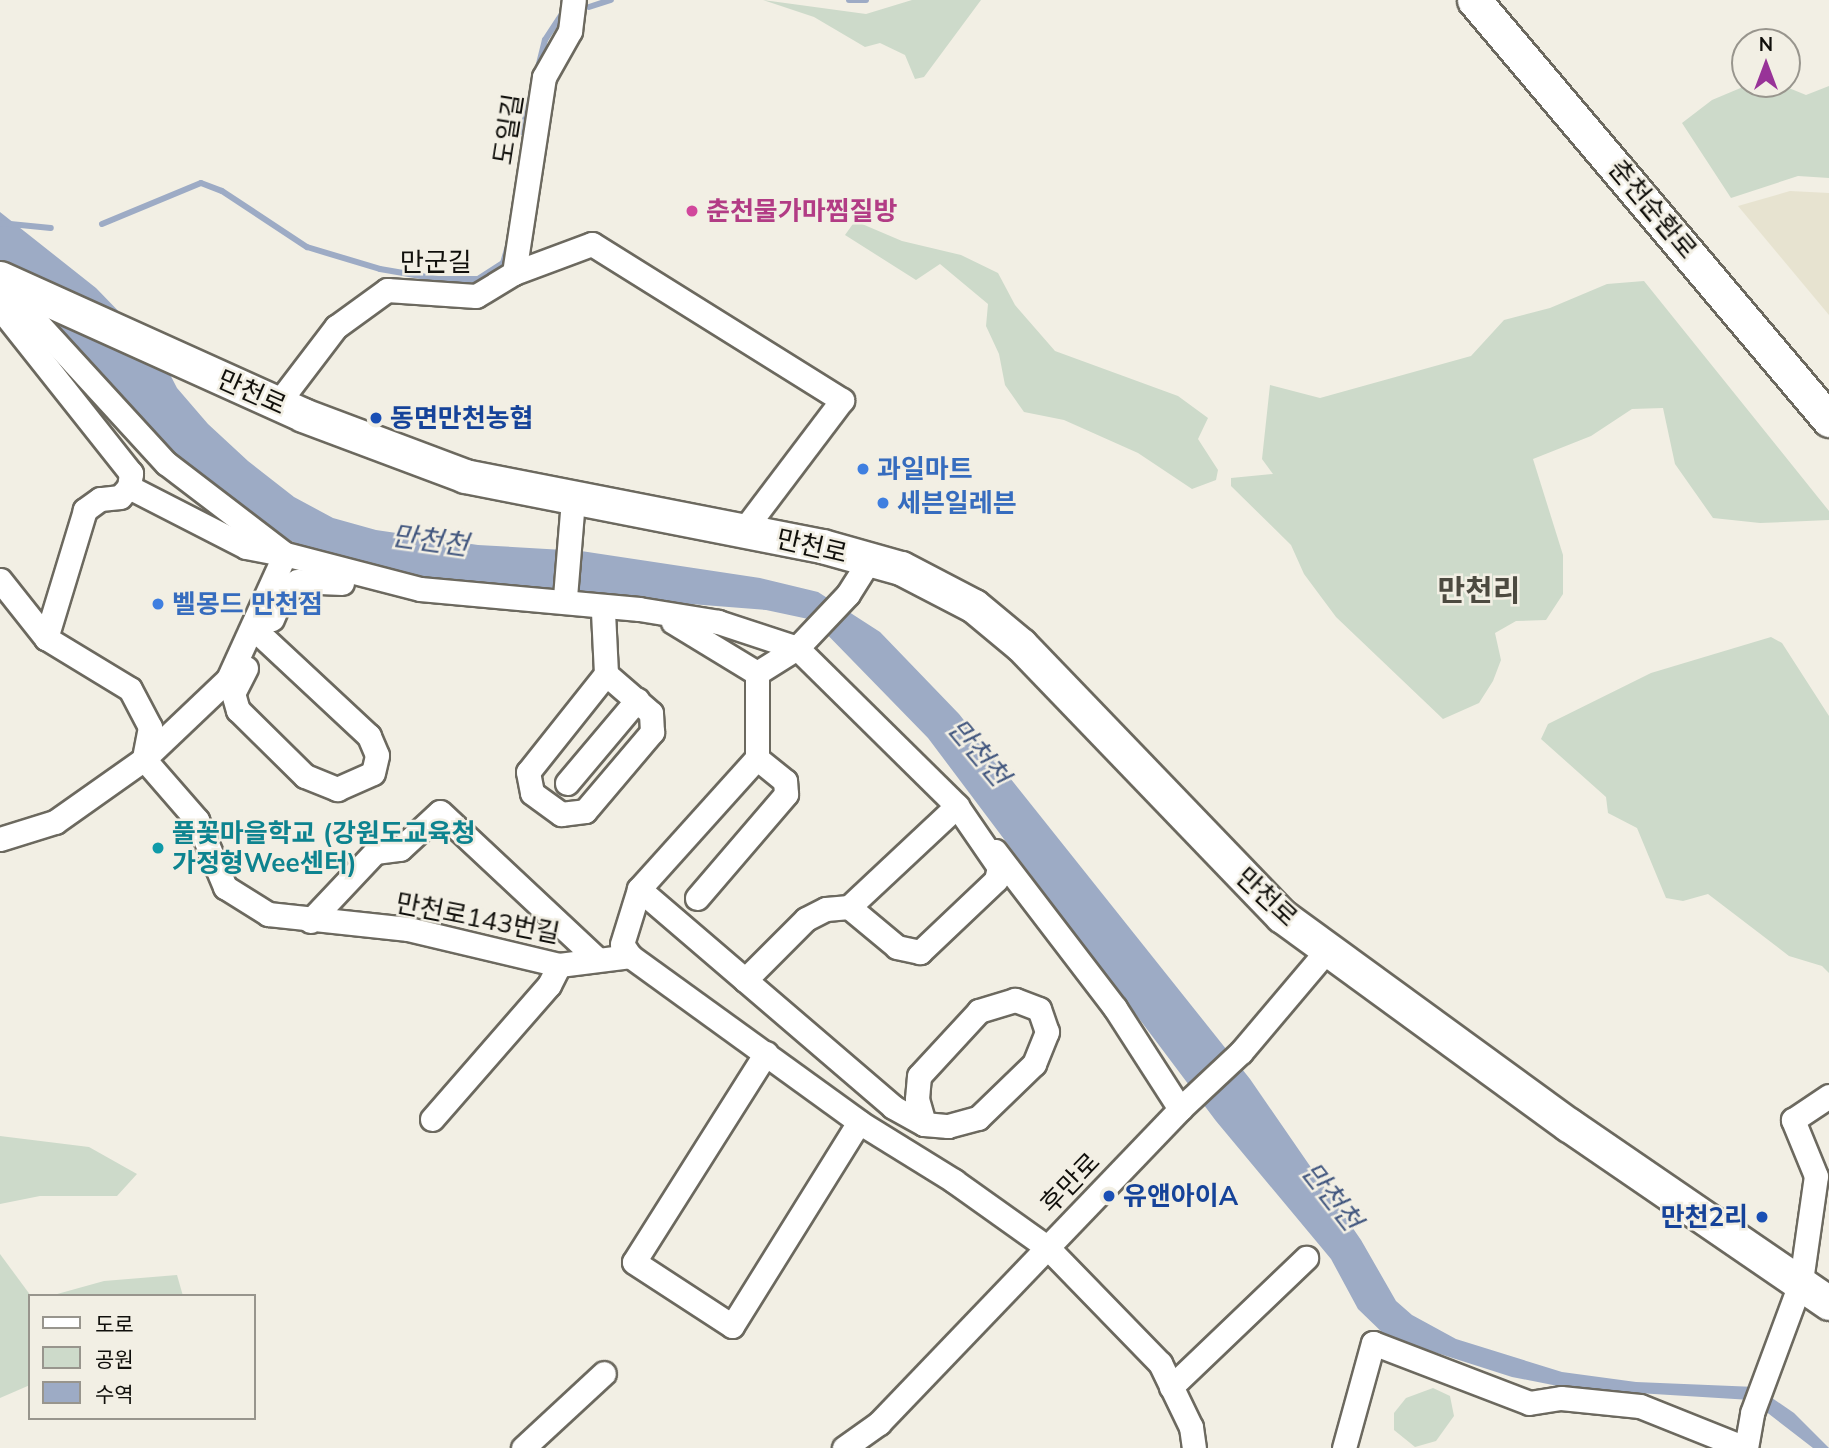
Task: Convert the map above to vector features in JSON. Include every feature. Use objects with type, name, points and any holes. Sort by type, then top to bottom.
[{"type":"street","name":"도일길","points":[[514,273],[544,77],[570,31],[574,0]]},
{"type":"street","name":"춘천순환로","points":[[1474,0],[1829,420]]},
{"type":"street","name":"만군길","points":[[278,403],[336,327],[387,290],[476,296],[514,273],[592,244]]},
{"type":"street","name":"만천로","points":[[592,244],[842,400],[743,531]]},
{"type":"street","name":"만천로","points":[[0,287],[278,403],[465,476],[870,559],[901,568],[974,606],[1021,645],[1282,915],[1569,1125],[1801,1281],[1829,1303]]},
{"type":"street","points":[[0,287],[131,473],[129,487],[120,497],[100,499],[85,510],[46,638]]},
{"type":"street","points":[[0,287],[166,463],[285,554]]},
{"type":"street","points":[[129,487],[246,547],[285,554],[420,589],[566,600],[718,622],[800,645],[844,674],[916,747],[1115,1008],[1184,1105]]},
{"type":"street","points":[[566,600],[573,500]]},
{"type":"street","points":[[0,839],[55,822],[144,759],[228,679],[285,554]]},
{"type":"street","points":[[757,673],[800,645],[848,594],[870,559]]},
{"type":"street","points":[[263,637],[369,736],[377,755],[373,773],[337,789],[325,788],[305,776],[243,717],[233,693],[282,596],[297,581],[322,579],[422,598],[603,612],[651,612],[698,634],[757,673]]},
{"type":"street","points":[[0,580],[46,638],[130,689],[150,727],[144,759]]},
{"type":"street","points":[[603,612],[606,674],[531,765],[533,793],[554,811],[570,815],[585,811],[648,739],[653,719],[637,700],[606,674]]},
{"type":"street","points":[[800,645],[957,806],[995,855],[998,874],[927,949],[912,952],[897,947],[849,907]]},
{"type":"street","points":[[757,673],[757,758],[639,889],[622,944],[631,956],[859,1122],[954,1181],[1048,1248],[1160,1363],[1191,1427],[1195,1448]]},
{"type":"street","points":[[567,783],[637,700]]},
{"type":"street","points":[[697,898],[786,794],[785,781],[757,758]]},
{"type":"street","name":"만천로143번길","points":[[144,759],[197,820],[225,887],[268,914],[310,922],[408,929],[559,965],[631,956]]},
{"type":"street","points":[[746,980],[806,919],[826,909],[849,907],[957,806]]},
{"type":"street","points":[[310,922],[374,852],[400,849],[440,812],[597,959]]},
{"type":"street","points":[[639,889],[893,1107],[924,1124],[948,1126],[978,1118],[1034,1064],[1047,1032],[1039,1009],[1028,1002],[1002,1002],[970,1020],[919,1076],[917,1099],[924,1124]]},
{"type":"street","name":"후만로","points":[[844,1448],[879,1423],[1184,1105],[1241,1052],[1328,949]]},
{"type":"street","points":[[432,1119],[549,985],[559,965]]},
{"type":"street","points":[[766,1053],[634,1262],[732,1326],[859,1122]]},
{"type":"street","points":[[1344,1448],[1373,1343],[1529,1403],[1561,1398],[1640,1406],[1746,1448],[1752,1413],[1801,1281],[1816,1177],[1793,1120],[1829,1096]]},
{"type":"street","points":[[1171,1387],[1306,1258]]},
{"type":"street","points":[[523,1448],[604,1373]]},
{"type":"shaded area","points":[[1790,191],[1829,193],[1829,315],[1738,206]]},
{"type":"green space","points":[[763,0],[866,14],[912,0],[981,0],[924,77],[915,79],[905,55],[880,43],[865,47],[814,17]]},
{"type":"green space","points":[[1829,86],[1829,178],[1798,176],[1731,198],[1682,123],[1712,100],[1731,92],[1731,98],[1801,98],[1801,93],[1806,95]]},
{"type":"green space","points":[[855,221],[902,241],[961,255],[998,273],[1015,305],[1055,351],[1178,396],[1208,418],[1198,439],[1218,470],[1216,480],[1192,489],[1138,453],[1064,420],[1024,412],[1005,385],[999,354],[986,326],[988,304],[940,264],[916,280],[845,235]]},
{"type":"green space","points":[[1644,281],[1829,511],[1829,520],[1760,523],[1713,518],[1675,464],[1663,408],[1632,409],[1591,436],[1533,459],[1563,555],[1563,594],[1546,620],[1516,621],[1495,633],[1501,660],[1493,681],[1479,703],[1443,719],[1336,617],[1304,574],[1291,545],[1231,486],[1231,478],[1273,474],[1262,459],[1270,385],[1320,398],[1471,356],[1504,320],[1550,308],[1607,284]]},
{"type":"green space","points":[[1771,637],[1782,643],[1829,716],[1829,973],[1822,966],[1789,956],[1708,894],[1683,901],[1666,898],[1637,828],[1608,813],[1606,797],[1541,739],[1548,724],[1651,673]]},
{"type":"green space","points":[[0,1136],[89,1147],[137,1174],[117,1196],[40,1196],[0,1204]]},
{"type":"green space","points":[[0,1254],[30,1294],[28,1386],[0,1398]]},
{"type":"green space","points":[[177,1275],[182,1294],[57,1294],[104,1281]]},
{"type":"green space","points":[[1433,1388],[1450,1396],[1454,1416],[1436,1441],[1415,1447],[1394,1430],[1394,1413],[1406,1398]]},
{"type":"water","name":"만천천","points":[[0,212],[96,288],[159,353],[177,388],[208,424],[248,461],[294,497],[333,518],[376,530],[478,545],[581,551],[760,578],[818,592],[880,632],[959,714],[1250,1079],[1361,1240],[1396,1301],[1412,1315],[1456,1339],[1562,1372],[1636,1382],[1756,1387],[1794,1413],[1829,1448],[1813,1448],[1751,1400],[1573,1389],[1512,1377],[1387,1337],[1358,1309],[1331,1259],[1216,1121],[928,738],[813,620],[766,610],[421,583],[352,568],[291,541],[169,456],[87,367],[56,324],[0,276]]},
{"type":"waterway","points":[[589,7],[611,0]]},
{"type":"waterway","points":[[849,0],[866,0]]},
{"type":"waterway","points":[[522,132],[545,40],[561,15]]},
{"type":"waterway","points":[[102,224],[201,183],[222,191],[307,247],[380,269],[438,279],[478,279],[503,263],[508,245]]},
{"type":"waterway","points":[[0,223],[51,228]]},
{"type":"place","name":"춘천물가마찜질방","points":[[692,211]]},
{"type":"place","name":"동면만천농협","points":[[376,418]]},
{"type":"place","name":"과일마트","points":[[863,469]]},
{"type":"place","name":"세븐일레븐","points":[[883,503]]},
{"type":"place","name":"벨몽드 만천점","points":[[158,604]]},
{"type":"place","name":"풀꽃마을학교 (강원도교육청 가정형Wee센터)","points":[[158,848]]},
{"type":"place","name":"유앤아이A","points":[[1109,1196]]},
{"type":"place","name":"만천2리","points":[[1762,1217]]},
{"type":"district","name":"만천리","points":[[1479,590]]}]
